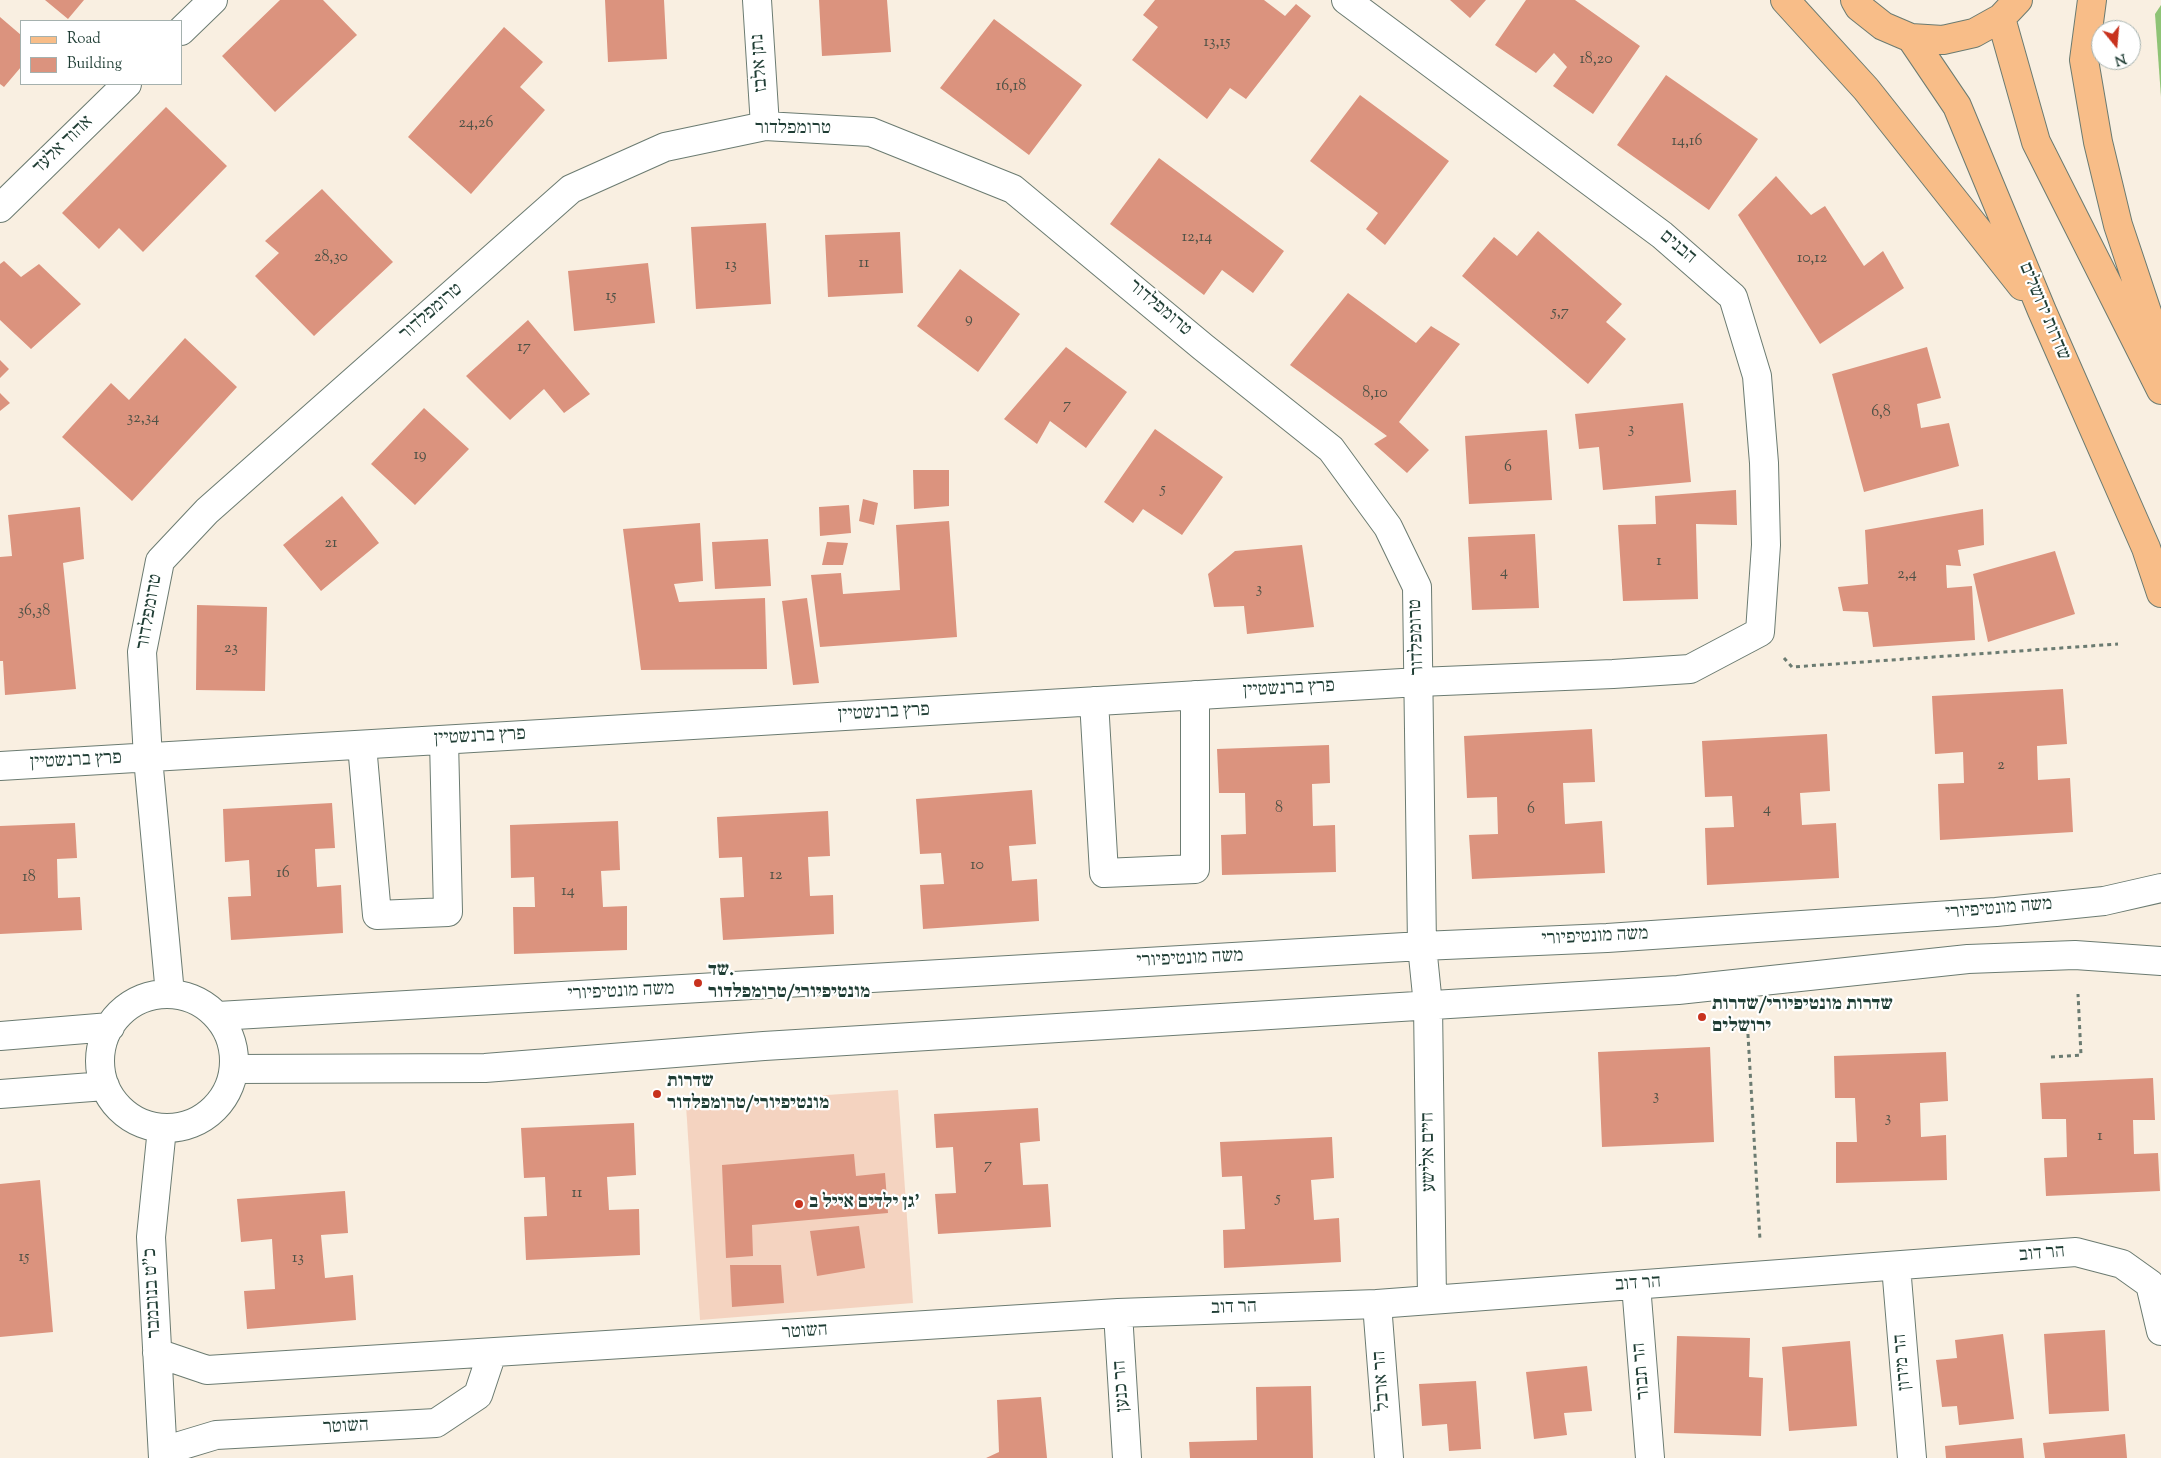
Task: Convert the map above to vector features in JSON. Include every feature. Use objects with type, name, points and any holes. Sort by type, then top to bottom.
[{"type":"main road","points":[[1785,0],[1866,89],[2042,311]]},
{"type":"main road","points":[[1855,0],[1859,7],[1883,26],[1911,38],[1943,40],[1974,33],[2010,9],[2036,142],[2161,390]]},
{"type":"main road","points":[[2092,0],[2084,60],[2098,142],[2118,225],[2151,324],[2161,382]]},
{"type":"main road","name":"שדרות ירושלים","points":[[1911,38],[1957,106],[2042,311],[2146,548],[2161,593]]},
{"type":"street","points":[[182,30],[213,0]]},
{"type":"street","name":"נתן אלבז","points":[[757,0],[765,126]]},
{"type":"street","name":"הבנים","points":[[1346,0],[1662,235],[1733,297],[1757,376],[1764,463],[1766,545],[1760,632]]},
{"type":"street","name":"אהוד אלעד","points":[[0,208],[126,85]]},
{"type":"street","name":"טרומפלדור","points":[[170,994],[148,758],[142,652],[160,561],[207,511],[571,189],[665,147],[765,126],[871,132],[1013,188],[1203,347],[1331,449],[1388,527],[1417,587],[1420,682],[1422,946],[1428,1005]]},
{"type":"street","name":"פרץ ברנשטיין","points":[[0,766],[1420,682],[1690,669],[1760,632]]},
{"type":"street","points":[[1094,702],[1104,873],[1195,869],[1195,695]]},
{"type":"street","points":[[362,744],[377,915],[448,912],[444,740]]},
{"type":"street","name":"משה מונטיפיורי","points":[[218,1016],[1422,946],[1607,938],[1996,912],[2104,901],[2161,888]]},
{"type":"street","points":[[234,1069],[485,1068],[764,1046],[1678,990],[1968,959],[2075,955],[2161,961]]},
{"type":"street","points":[[170,994],[188,997],[204,1004],[218,1016],[228,1032],[234,1050],[234,1069],[228,1089],[218,1105],[202,1118],[182,1126],[162,1128],[141,1122],[122,1110],[112,1099],[105,1086],[100,1066],[102,1046],[110,1027],[121,1013],[135,1002],[152,996],[170,994]]},
{"type":"street","name":"חיים אלישע","points":[[1428,1005],[1432,1299]]},
{"type":"street","points":[[0,1036],[110,1027]]},
{"type":"street","points":[[0,1094],[105,1086]]},
{"type":"street","name":"כ\"ט בנובמבר","points":[[162,1128],[151,1237],[163,1454]]},
{"type":"street","name":"הר דוב","points":[[1118,1313],[1377,1304],[2076,1252],[2122,1264],[2150,1284],[2161,1331]]},
{"type":"street","name":"הר מירון","points":[[1896,1266],[1912,1458]]},
{"type":"street","name":"הר תבור","points":[[1636,1285],[1650,1458]]},
{"type":"street","name":"הר ארבל","points":[[1377,1304],[1389,1458]]},
{"type":"street","name":"השוטר","points":[[157,1353],[207,1370],[1118,1313]]},
{"type":"street","name":"הר כנען","points":[[1118,1313],[1127,1458]]},
{"type":"street","name":"השוטר","points":[[163,1454],[216,1435],[436,1423],[478,1395],[492,1352]]},
{"type":"path","points":[[1760,632],[1792,667],[2118,644]]},
{"type":"path","points":[[2051,1057],[2081,1055],[2078,994]]},
{"type":"path","points":[[1747,1018],[1762,1276]]},
{"type":"shaded area","name":"גן ילדים אייל ב'","points":[[898,1090],[913,1303],[700,1320],[686,1105]]},
{"type":"green space","points":[[2161,5],[2161,97],[2155,14]]},
{"type":"building","points":[[45,0],[84,0],[68,19]]},
{"type":"building","points":[[280,0],[323,0],[357,35],[275,112],[222,56]]},
{"type":"building","points":[[605,0],[664,0],[667,59],[608,62]]},
{"type":"building","points":[[819,0],[887,0],[891,52],[822,56]]},
{"type":"building","points":[[1155,0],[1264,0],[1285,16],[1296,4],[1311,16],[1246,99],[1230,88],[1207,119],[1132,60],[1158,27],[1143,15]]},
{"type":"building","points":[[1450,0],[1486,0],[1470,18]]},
{"type":"building","points":[[1526,0],[1575,0],[1640,46],[1593,114],[1553,86],[1567,67],[1554,53],[1536,73],[1495,45]]},
{"type":"building","points":[[0,17],[20,34],[20,68],[4,87],[0,84]]},
{"type":"building","points":[[994,19],[1082,85],[1029,155],[940,88]]},
{"type":"building","points":[[504,27],[543,62],[520,87],[545,110],[471,194],[408,137]]},
{"type":"building","points":[[1666,75],[1758,139],[1709,210],[1617,145]]},
{"type":"building","points":[[1360,95],[1449,161],[1385,245],[1366,229],[1378,213],[1310,161]]},
{"type":"building","points":[[166,107],[227,166],[143,252],[119,228],[99,249],[62,213]]},
{"type":"building","points":[[1159,158],[1284,251],[1253,293],[1222,270],[1204,295],[1110,224]]},
{"type":"building","points":[[1776,176],[1811,215],[1825,206],[1864,266],[1883,251],[1904,288],[1820,344],[1738,215]]},
{"type":"building","points":[[322,189],[393,262],[314,336],[255,276],[279,253],[265,241]]},
{"type":"building","points":[[766,223],[771,304],[696,309],[691,227]]},
{"type":"building","points":[[1538,231],[1622,304],[1606,322],[1626,339],[1588,384],[1462,276],[1494,237],[1517,256]]},
{"type":"building","points":[[900,232],[903,293],[828,297],[825,235]]},
{"type":"building","points":[[4,261],[21,277],[39,264],[81,304],[31,349],[0,320],[0,264]]},
{"type":"building","points":[[648,263],[655,323],[574,331],[568,271]]},
{"type":"building","points":[[960,269],[1020,314],[978,372],[917,326]]},
{"type":"building","points":[[1348,293],[1416,343],[1431,326],[1460,344],[1399,422],[1429,450],[1407,473],[1374,444],[1387,436],[1290,365]]},
{"type":"building","points":[[528,320],[590,394],[564,413],[544,389],[510,420],[466,376]]},
{"type":"building","points":[[185,338],[237,387],[132,501],[62,437],[111,383],[129,400]]},
{"type":"building","points":[[1066,347],[1127,392],[1086,448],[1050,421],[1037,444],[1004,419]]},
{"type":"building","points":[[1927,347],[1941,398],[1917,404],[1921,428],[1949,423],[1959,466],[1864,492],[1832,374]]},
{"type":"building","points":[[0,360],[9,369],[0,378]]},
{"type":"building","points":[[0,393],[10,403],[0,411]]},
{"type":"building","points":[[1683,403],[1691,482],[1603,490],[1599,447],[1579,449],[1575,414]]},
{"type":"building","points":[[424,408],[469,449],[415,505],[371,464]]},
{"type":"building","points":[[1155,429],[1223,477],[1182,535],[1143,509],[1133,523],[1104,502]]},
{"type":"building","points":[[1547,430],[1552,500],[1469,504],[1465,436]]},
{"type":"building","points":[[913,470],[949,470],[949,506],[914,509]]},
{"type":"building","points":[[1736,490],[1737,525],[1696,524],[1698,599],[1623,601],[1618,525],[1656,524],[1655,496]]},
{"type":"building","points":[[342,496],[379,543],[321,591],[283,545]]},
{"type":"building","points":[[863,499],[878,503],[874,525],[859,521]]},
{"type":"building","points":[[849,505],[851,533],[820,536],[819,507]]},
{"type":"building","points":[[80,507],[84,559],[63,563],[76,689],[5,695],[3,661],[0,661],[0,557],[12,556],[8,515]]},
{"type":"building","points":[[1983,509],[1984,545],[1958,550],[1961,566],[1946,565],[1947,588],[1972,586],[1975,640],[1873,647],[1868,612],[1843,611],[1838,587],[1868,584],[1865,530]]},
{"type":"building","points":[[949,521],[957,637],[820,647],[811,575],[841,573],[843,594],[900,590],[896,525]]},
{"type":"building","points":[[700,523],[703,581],[674,584],[679,602],[765,598],[767,669],[641,670],[623,529]]},
{"type":"building","points":[[1535,534],[1539,608],[1472,610],[1468,537]]},
{"type":"building","points":[[768,539],[771,586],[715,589],[712,542]]},
{"type":"building","points":[[827,542],[848,543],[843,565],[822,565]]},
{"type":"building","points":[[1302,545],[1314,627],[1247,634],[1244,606],[1214,607],[1208,574],[1235,551]]},
{"type":"building","points":[[2055,551],[2075,614],[1988,642],[1973,574]]},
{"type":"building","points":[[807,598],[819,683],[793,685],[782,601]]},
{"type":"building","points":[[197,605],[267,607],[265,691],[196,690]]},
{"type":"building","points":[[2063,689],[2067,744],[2037,746],[2038,780],[2070,778],[2073,832],[1940,840],[1938,784],[1964,783],[1963,752],[1935,754],[1932,696]]},
{"type":"building","points":[[1592,729],[1595,782],[1563,783],[1565,824],[1602,821],[1605,873],[1472,879],[1469,835],[1498,834],[1497,797],[1467,798],[1464,736]]},
{"type":"building","points":[[1827,734],[1830,791],[1800,793],[1802,825],[1836,823],[1839,878],[1707,885],[1705,828],[1734,827],[1732,796],[1705,797],[1702,741]]},
{"type":"building","points":[[1329,745],[1330,783],[1312,784],[1313,826],[1335,825],[1336,872],[1222,875],[1221,835],[1246,834],[1245,793],[1219,793],[1217,749]]},
{"type":"building","points":[[1032,790],[1036,844],[1009,846],[1012,881],[1037,879],[1039,921],[923,929],[920,885],[944,884],[941,853],[920,854],[916,799]]},
{"type":"building","points":[[332,803],[335,848],[315,849],[317,887],[341,885],[343,933],[231,940],[228,897],[251,896],[249,860],[225,862],[223,809]]},
{"type":"building","points":[[828,811],[830,856],[808,857],[810,896],[833,895],[834,934],[723,940],[720,898],[744,897],[742,857],[719,858],[717,817]]},
{"type":"building","points":[[618,821],[620,870],[601,871],[603,907],[627,906],[627,950],[514,954],[513,907],[535,907],[534,877],[511,878],[510,825]]},
{"type":"building","points":[[75,823],[77,858],[57,859],[58,898],[80,897],[82,930],[0,934],[0,826]]},
{"type":"building","points":[[1710,1047],[1714,1142],[1602,1147],[1598,1052]]},
{"type":"building","points":[[1946,1052],[1948,1101],[1920,1103],[1921,1137],[1946,1135],[1947,1180],[1836,1183],[1836,1142],[1857,1142],[1855,1098],[1835,1098],[1834,1056]]},
{"type":"building","points":[[2153,1078],[2155,1120],[2133,1120],[2134,1154],[2158,1153],[2160,1191],[2046,1196],[2044,1158],[2067,1157],[2066,1119],[2042,1119],[2040,1083]]},
{"type":"building","points":[[1038,1108],[1040,1141],[1020,1143],[1023,1185],[1048,1184],[1051,1227],[938,1234],[935,1194],[956,1193],[953,1147],[936,1148],[934,1114]]},
{"type":"building","points":[[634,1123],[636,1175],[607,1177],[609,1210],[639,1209],[640,1255],[526,1260],[524,1217],[547,1216],[545,1177],[524,1178],[521,1128]]},
{"type":"building","points":[[1332,1137],[1334,1178],[1311,1180],[1314,1220],[1339,1218],[1341,1262],[1224,1268],[1223,1230],[1245,1229],[1242,1176],[1222,1177],[1220,1142]]},
{"type":"building","points":[[854,1154],[856,1176],[885,1173],[888,1213],[752,1225],[753,1256],[726,1258],[722,1165]]},
{"type":"building","points":[[40,1180],[53,1332],[0,1337],[0,1184]]},
{"type":"building","points":[[345,1191],[348,1233],[321,1235],[325,1278],[353,1275],[356,1320],[247,1329],[244,1291],[275,1289],[272,1239],[241,1242],[237,1199]]},
{"type":"building","points":[[859,1226],[865,1268],[817,1276],[810,1231]]},
{"type":"building","points":[[730,1265],[781,1265],[784,1303],[732,1307]]},
{"type":"building","points":[[2105,1330],[2109,1411],[2049,1414],[2044,1334]]},
{"type":"building","points":[[2003,1334],[2014,1419],[1959,1425],[1957,1406],[1942,1407],[1936,1360],[1957,1358],[1955,1340]]},
{"type":"building","points":[[1677,1336],[1750,1338],[1749,1377],[1763,1378],[1761,1436],[1674,1433]]},
{"type":"building","points":[[1850,1341],[1857,1426],[1789,1431],[1782,1347]]},
{"type":"building","points":[[1587,1366],[1592,1411],[1564,1413],[1567,1435],[1534,1439],[1526,1372]]},
{"type":"building","points":[[1476,1381],[1481,1449],[1449,1451],[1447,1424],[1422,1426],[1419,1384]]},
{"type":"building","points":[[1311,1386],[1313,1458],[1190,1458],[1189,1442],[1257,1440],[1256,1387]]},
{"type":"building","points":[[1041,1397],[1047,1458],[986,1458],[999,1452],[997,1400]]},
{"type":"building","points":[[2125,1434],[2127,1458],[2045,1458],[2043,1443]]},
{"type":"building","points":[[2022,1438],[2024,1458],[1946,1458],[1945,1446]]},
{"type":"place","name":"שד. מונטיפיורי/טרומפלדור","points":[[698,983]]},
{"type":"place","name":"שדרות מונטיפיורי/שדרות ירושלים","points":[[1702,1017]]},
{"type":"place","name":"שדרות מונטיפיורי/טרומפלדור","points":[[657,1094]]},
{"type":"place","name":"גן ילדים אייל ב'","points":[[799,1204]]}]
